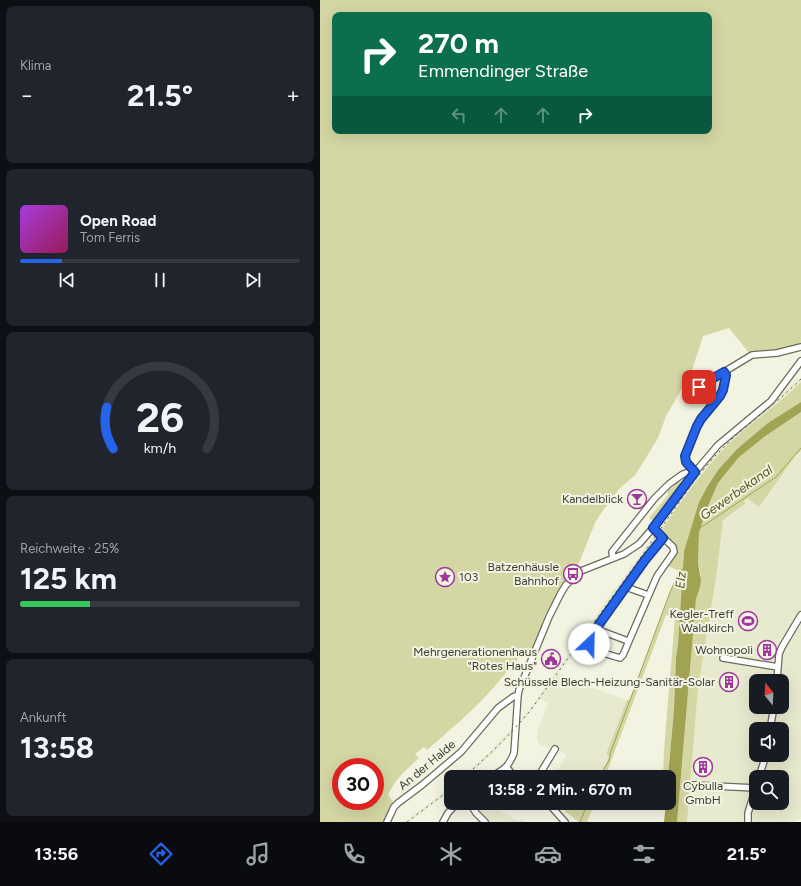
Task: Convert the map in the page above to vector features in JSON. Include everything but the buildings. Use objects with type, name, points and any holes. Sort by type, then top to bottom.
[{"type":"street","points":[[699,387],[752,355],[777,353],[801,346]]},
{"type":"street","points":[[503,770],[507,768],[511,762],[514,754],[518,695],[549,616],[566,585],[581,572],[624,554],[637,546],[653,528],[695,472],[718,445],[771,401],[801,361]]},
{"type":"street","points":[[695,472],[686,462],[685,456],[701,419],[720,396],[723,390],[726,375],[724,372]]},
{"type":"street","points":[[613,558],[612,552],[654,499],[669,484],[683,474],[695,472]]},
{"type":"street","points":[[653,528],[673,547],[674,552],[657,576],[623,655],[620,658],[593,648],[589,644],[588,640],[645,560],[663,538]]},
{"type":"street","points":[[626,588],[648,595]]},
{"type":"street","points":[[778,674],[782,647],[801,615]]},
{"type":"street","points":[[596,629],[628,642]]},
{"type":"street","points":[[723,658],[778,667]]},
{"type":"street","name":"An der Halde","points":[[387,822],[394,807],[398,803],[461,752],[498,708],[518,695]]},
{"type":"street","points":[[542,770],[555,750]]},
{"type":"street","points":[[693,785],[749,788]]},
{"type":"street","points":[[748,822],[749,809]]},
{"type":"street","points":[[443,822],[451,810]]},
{"type":"street","points":[[474,810],[485,822]]},
{"type":"street","points":[[554,810],[564,822]]},
{"type":"shaded area","points":[[801,377],[801,382],[799,384],[736,437],[715,458],[696,481],[572,656],[558,673],[575,681],[627,700],[606,754],[609,756],[603,770],[558,770],[567,754],[539,744],[537,740],[537,732],[548,703],[540,699],[516,729],[493,753],[475,770],[470,770],[492,750],[529,710],[611,594],[610,593],[615,589],[629,570],[628,569],[631,564],[633,565],[693,480],[712,456]]},
{"type":"shaded area","points":[[801,402],[801,412],[764,437],[738,458],[718,483],[705,513],[699,533],[698,563],[701,580],[696,599],[677,822],[664,822],[665,810],[676,810],[676,770],[669,770],[684,551],[699,502],[718,470],[737,449],[768,423]]},
{"type":"shaded area","points":[[801,451],[801,819],[794,822],[687,822],[698,688],[716,578],[723,520],[746,503],[749,499],[759,506],[796,455]]},
{"type":"shaded area","points":[[444,792],[444,796],[409,822],[405,822]]},
{"type":"shaded area","points":[[477,810],[500,810],[518,821],[521,819],[525,822],[485,822],[475,812]]},
{"type":"green space","points":[[320,0],[801,0],[801,344],[774,352],[750,354],[729,328],[703,336],[691,373],[666,416],[658,438],[635,475],[619,489],[599,516],[579,563],[570,572],[545,615],[533,650],[527,650],[470,712],[427,750],[424,747],[415,754],[419,758],[397,780],[388,795],[394,803],[384,822],[320,822]]},
{"type":"green space","points":[[801,382],[801,402],[768,423],[737,449],[718,470],[699,502],[684,551],[669,770],[663,770],[664,750],[675,617],[666,615],[608,770],[603,770],[609,756],[606,754],[627,700],[630,700],[679,571],[666,565],[676,551],[660,532],[695,483],[725,448]]},
{"type":"green space","points":[[801,412],[801,451],[796,455],[759,507],[748,499],[744,501],[746,503],[723,520],[716,578],[698,688],[687,822],[677,822],[696,599],[701,575],[698,563],[699,533],[705,513],[718,483],[737,458],[764,437]]},
{"type":"green space","points":[[677,482],[682,482],[682,485],[653,521],[649,518],[668,495],[668,490]]},
{"type":"green space","points":[[565,810],[592,810],[587,822],[579,822]]},
{"type":"waterway","name":"Gewerbekanal","points":[[700,528],[776,477],[801,448]]},
{"type":"waterway","name":"Elz","points":[[604,770],[669,595],[679,571],[683,569]]},
{"type":"waterway","points":[[580,822],[585,810]]},
{"type":"railway","points":[[472,770],[515,728],[530,711],[694,481],[714,457],[735,436],[801,379]]},
{"type":"railway","points":[[407,822],[444,794]]},
{"type":"place","name":"Kandelblick","points":[[637,499]]},
{"type":"place","name":"Batzenhäusle Bahnhof","points":[[573,574]]},
{"type":"place","name":"103","points":[[445,577]]},
{"type":"place","name":"Kegler-Treff Waldkirch","points":[[748,621]]},
{"type":"place","name":"Wohnopoli","points":[[767,650]]},
{"type":"place","name":"Mehrgenerationenhaus \"Rotes Haus\"","points":[[551,659]]},
{"type":"place","name":"Schüssele Blech-Heizung-Sanitär-Solar","points":[[729,682]]},
{"type":"place","name":"Cybulla GmbH","points":[[703,767]]},
{"type":"route","points":[[589,644],[588,640],[590,637],[645,560],[663,538],[653,528],[695,472],[686,462],[685,456],[701,419],[720,396],[723,390],[726,375],[724,372],[699,387]]}]
